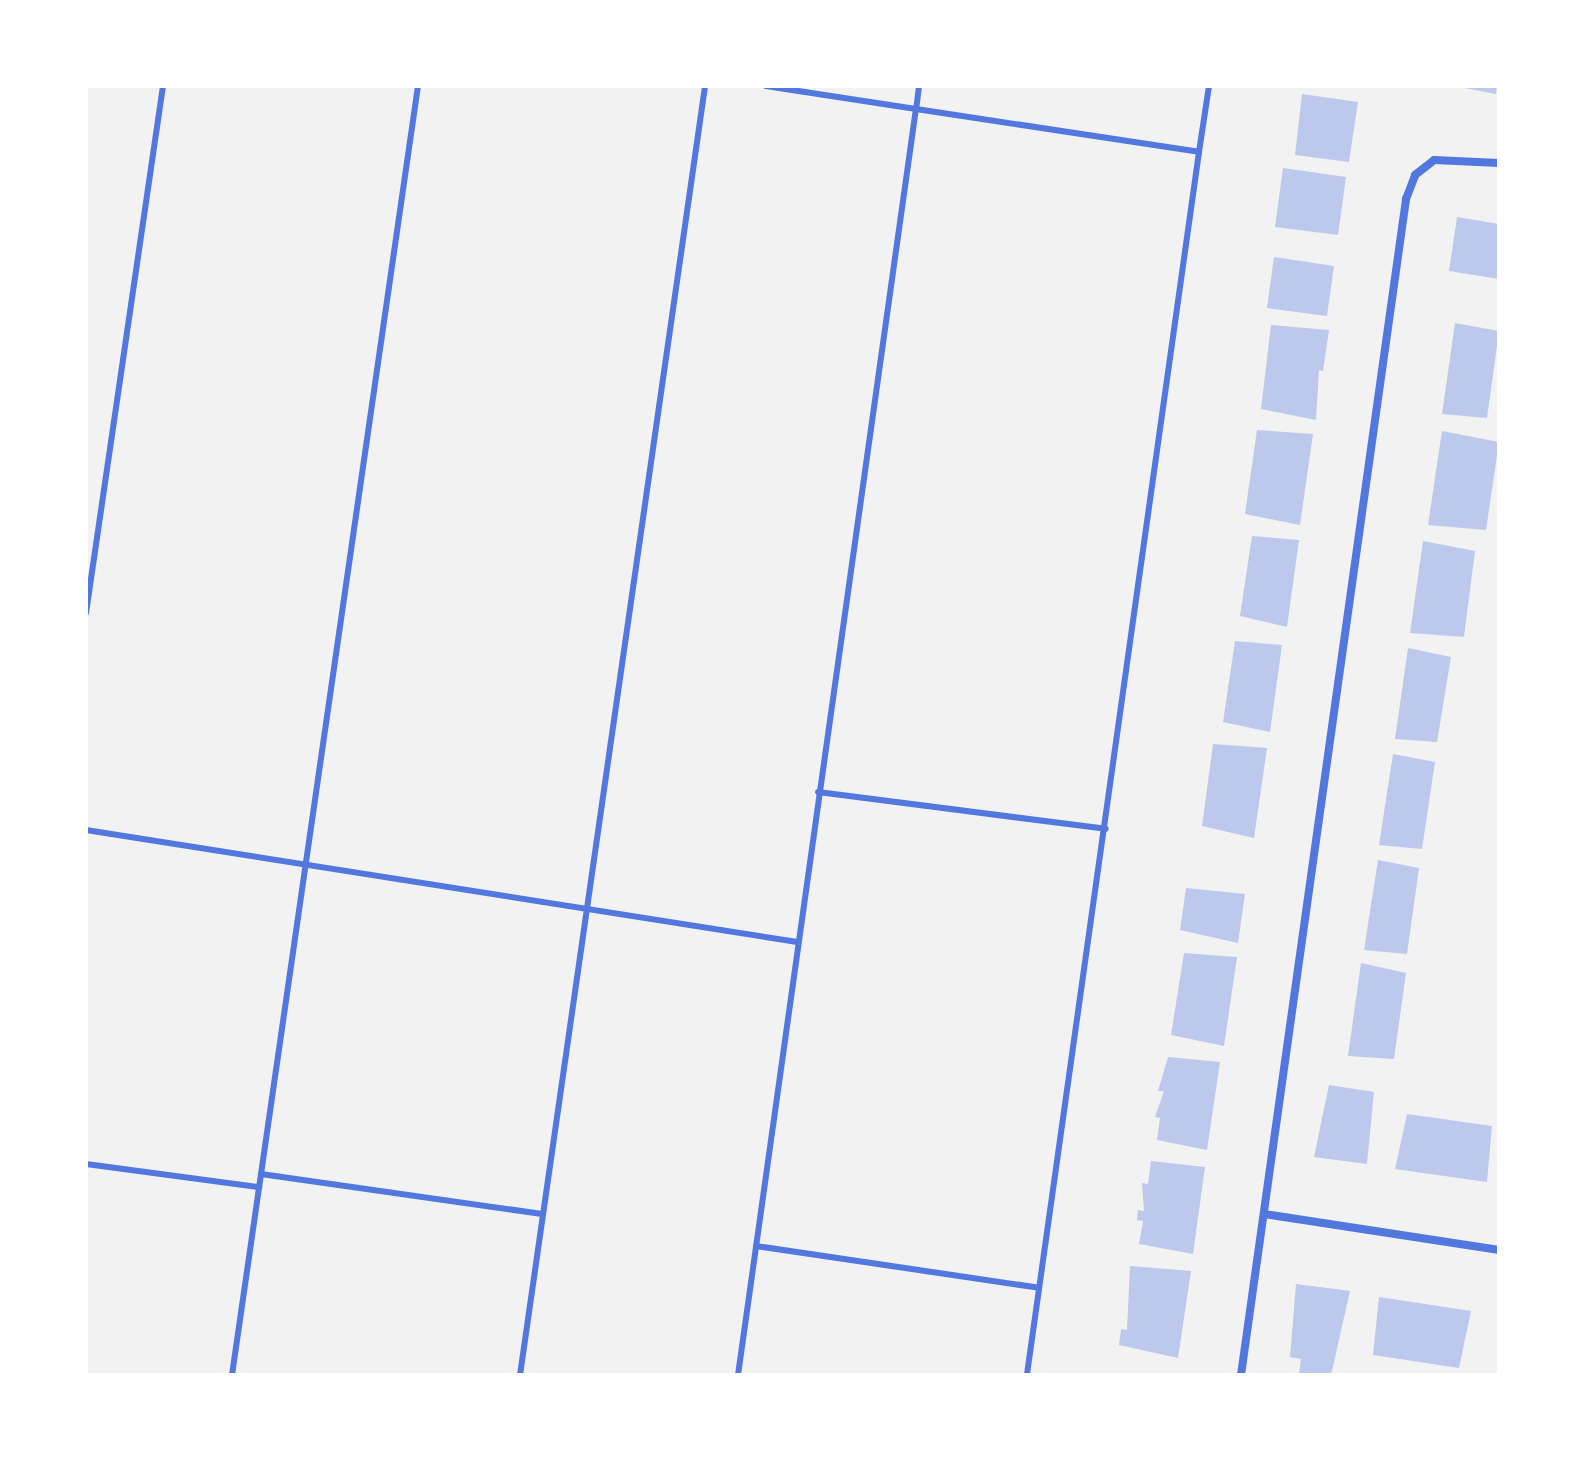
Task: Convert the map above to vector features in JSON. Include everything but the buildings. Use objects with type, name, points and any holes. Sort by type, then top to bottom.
[{"type":"street","points":[[1241,1375],[1406,199],[1424,166],[1448,158],[1499,163]]},
{"type":"street","points":[[1264,1214],[1499,1250]]},
{"type":"lane","points":[[86,613],[163,86]]},
{"type":"lane","points":[[232,1375],[418,86]]},
{"type":"lane","points":[[520,1375],[705,86]]},
{"type":"lane","points":[[766,86],[1199,152]]},
{"type":"lane","points":[[738,1375],[919,86]]},
{"type":"lane","points":[[1027,1375],[1209,86]]},
{"type":"lane","points":[[818,792],[1106,829]]},
{"type":"lane","points":[[86,830],[797,942]]},
{"type":"lane","points":[[86,1164],[259,1187]]},
{"type":"lane","points":[[261,1174],[542,1214]]},
{"type":"lane","points":[[756,1246],[1039,1288]]}]
